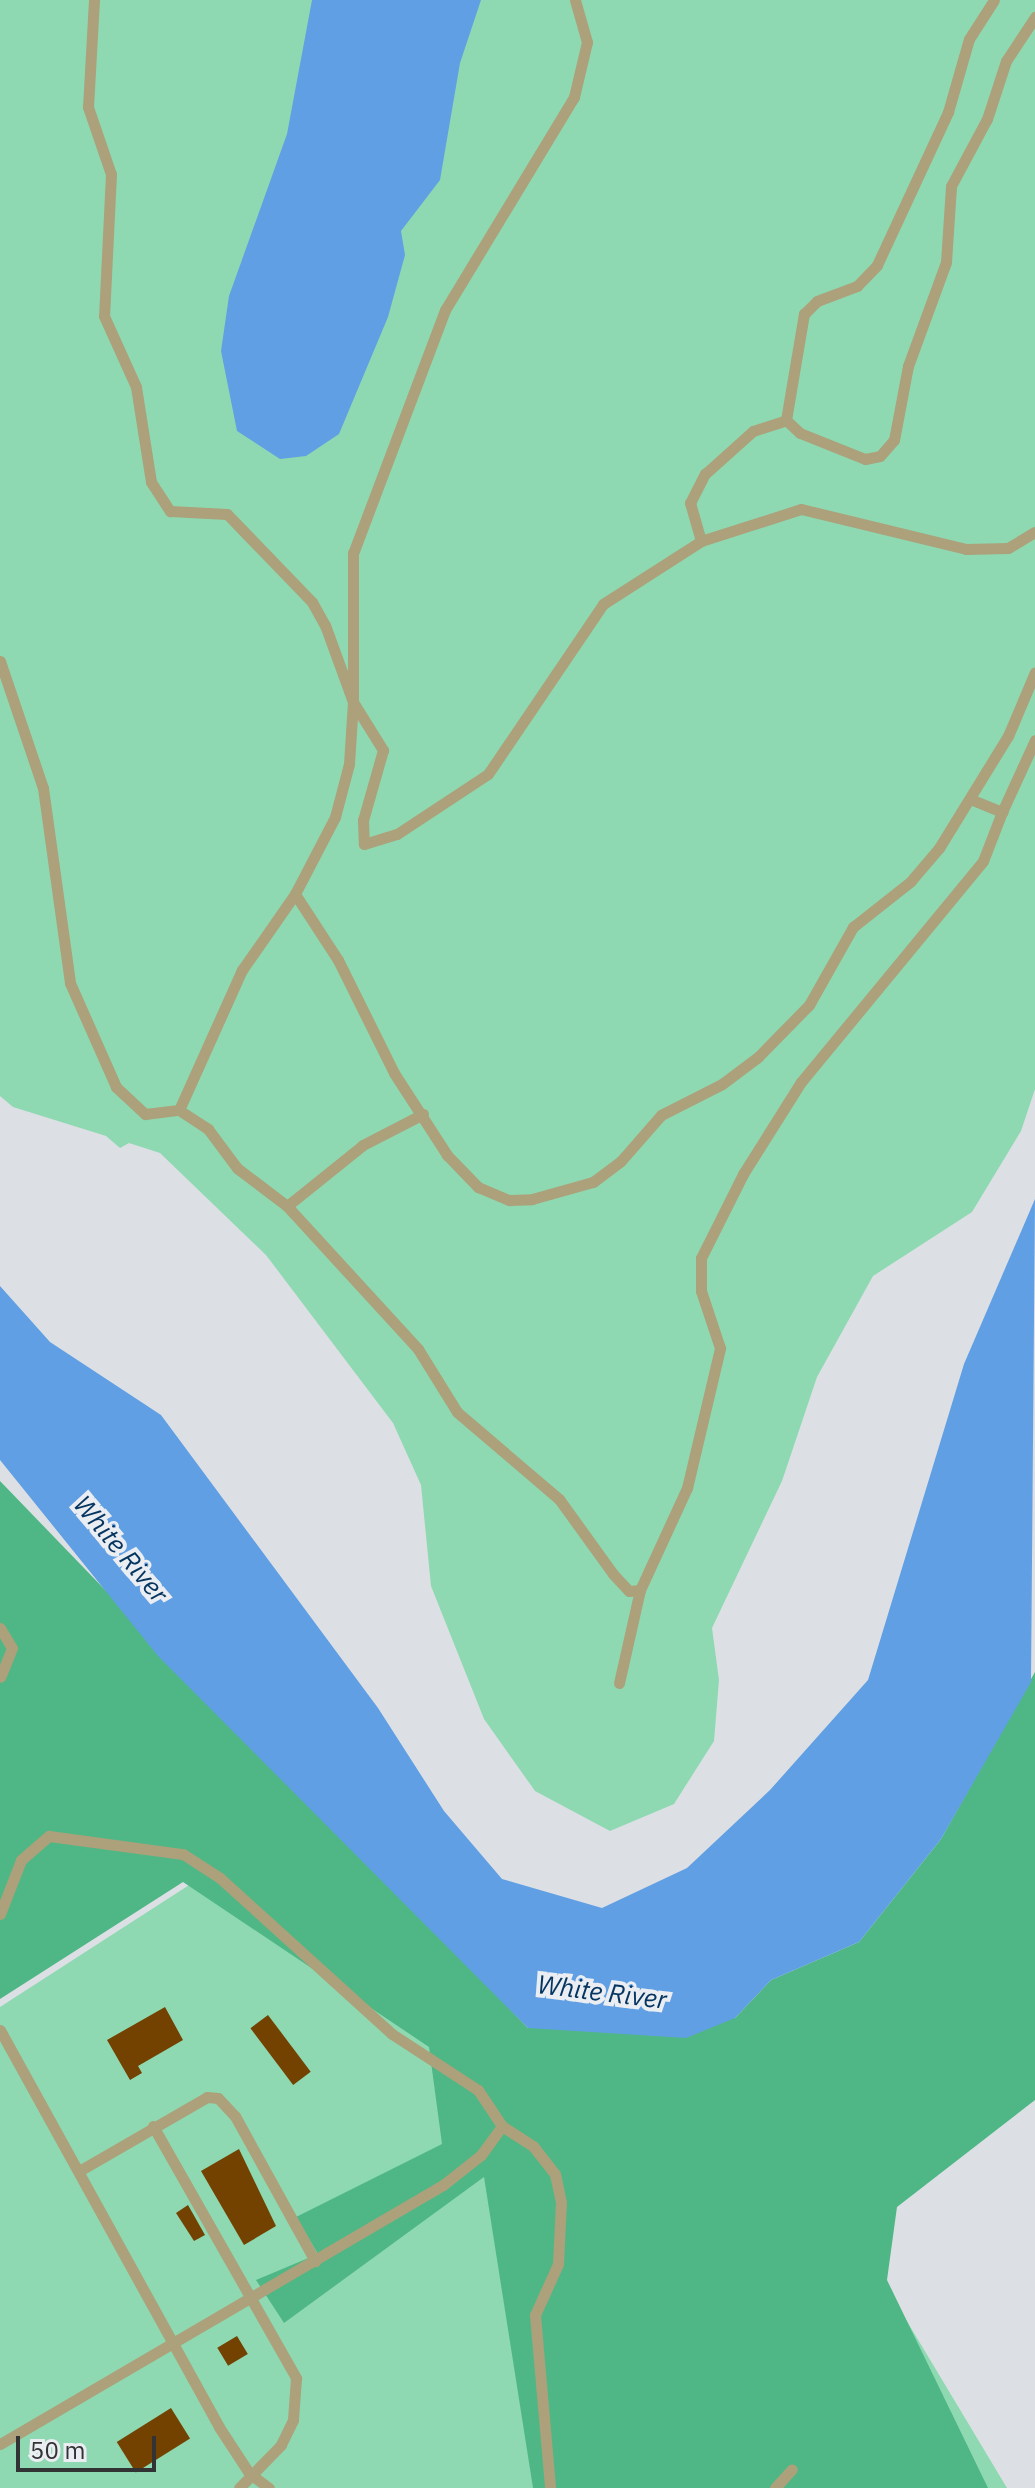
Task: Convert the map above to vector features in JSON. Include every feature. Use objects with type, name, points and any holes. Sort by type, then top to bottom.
[{"type":"lane","points":[[94,0],[88,107],[111,174],[104,316],[136,387],[151,482],[170,511],[227,514],[302,591],[325,625],[353,702],[383,750],[363,820],[362,837],[369,845],[488,774],[603,604],[701,541],[784,512],[812,509],[954,548],[1008,548],[1033,538]]},
{"type":"lane","points":[[179,1110],[242,970],[295,894],[323,846],[344,790],[353,702],[353,553],[445,310],[574,97],[587,42],[575,0]]},
{"type":"lane","points":[[701,541],[690,512],[698,482],[753,431],[786,420],[793,406],[804,314],[817,301],[857,286],[877,265],[948,112],[969,39],[994,0]]},
{"type":"lane","points":[[786,420],[800,433],[865,459],[880,456],[894,440],[908,366],[946,262],[951,186],[987,119],[1006,61],[1035,17]]},
{"type":"lane","points":[[0,661],[43,788],[75,995],[128,1103],[155,1116],[179,1110],[208,1129],[237,1168],[287,1206],[418,1349],[457,1412],[559,1499],[613,1574],[629,1591],[640,1590]]},
{"type":"lane","points":[[295,894],[459,1171],[488,1193],[532,1199],[593,1182],[620,1162],[661,1115],[737,1074],[798,1018],[853,927],[920,872],[970,799],[1016,720],[1035,672]]},
{"type":"lane","points":[[619,1683],[640,1590],[687,1488],[720,1348],[701,1291],[701,1258],[743,1174],[801,1082],[983,861],[1035,740]]},
{"type":"lane","points":[[970,799],[1002,812]]},
{"type":"lane","points":[[287,1206],[363,1145],[423,1114]]},
{"type":"lane","points":[[0,1628],[12,1648],[0,1677]]},
{"type":"lane","points":[[0,1914],[21,1860],[49,1836],[183,1854],[220,1878],[392,2034],[478,2090],[502,2126],[543,2157],[560,2189],[558,2264],[535,2315],[550,2488]]},
{"type":"lane","points":[[0,2030],[249,2473],[269,2488]]},
{"type":"lane","points":[[79,2171],[207,2097],[229,2105],[315,2261]]},
{"type":"lane","points":[[153,2126],[289,2357],[299,2390],[281,2445],[249,2473],[239,2488]]},
{"type":"lane","points":[[0,2444],[175,2346],[471,2164],[502,2126]]},
{"type":"lane","points":[[775,2488],[792,2469]]},
{"type":"green space","points":[[0,0],[1035,0],[1035,1089],[1021,1131],[972,1212],[873,1276],[817,1377],[782,1481],[712,1628],[719,1680],[714,1741],[674,1804],[610,1831],[535,1791],[484,1719],[431,1586],[421,1485],[393,1423],[266,1255],[160,1153],[129,1143],[120,1148],[106,1136],[13,1107],[0,1096]]},
{"type":"green space","points":[[0,1481],[528,2028],[735,2018],[771,1980],[859,1942],[941,1839],[1035,1672],[1035,2100],[897,2207],[887,2280],[988,2488],[533,2488],[484,2177],[284,2323],[256,2280],[318,2254],[296,2217],[442,2144],[429,2047],[183,1882],[0,1999]]},
{"type":"green space","points":[[245,1849],[459,2016],[854,2233],[1007,2488],[0,2488],[0,2007]]},
{"type":"water","points":[[312,0],[481,0],[460,63],[440,180],[401,231],[405,255],[388,317],[339,434],[306,456],[280,459],[237,431],[221,351],[229,296],[287,134]]},
{"type":"water","name":"White River","points":[[1035,1199],[1031,1682],[941,1839],[859,1942],[771,1980],[735,2018],[686,2038],[528,2028],[158,1656],[0,1460],[0,1286],[50,1342],[161,1415],[378,1708],[444,1811],[502,1879],[602,1908],[687,1868],[770,1790],[868,1680],[964,1364]]},
{"type":"building","points":[[165,2007],[183,2040],[138,2066],[142,2073],[130,2080],[107,2040]]},
{"type":"building","points":[[268,2015],[311,2072],[293,2085],[250,2028]]},
{"type":"building","points":[[239,2149],[276,2226],[244,2245],[201,2171]]},
{"type":"building","points":[[188,2205],[205,2235],[194,2241],[176,2213]]},
{"type":"building","points":[[237,2336],[248,2354],[228,2366],[217,2348]]},
{"type":"building","points":[[171,2408],[190,2439],[136,2472],[117,2442]]}]
